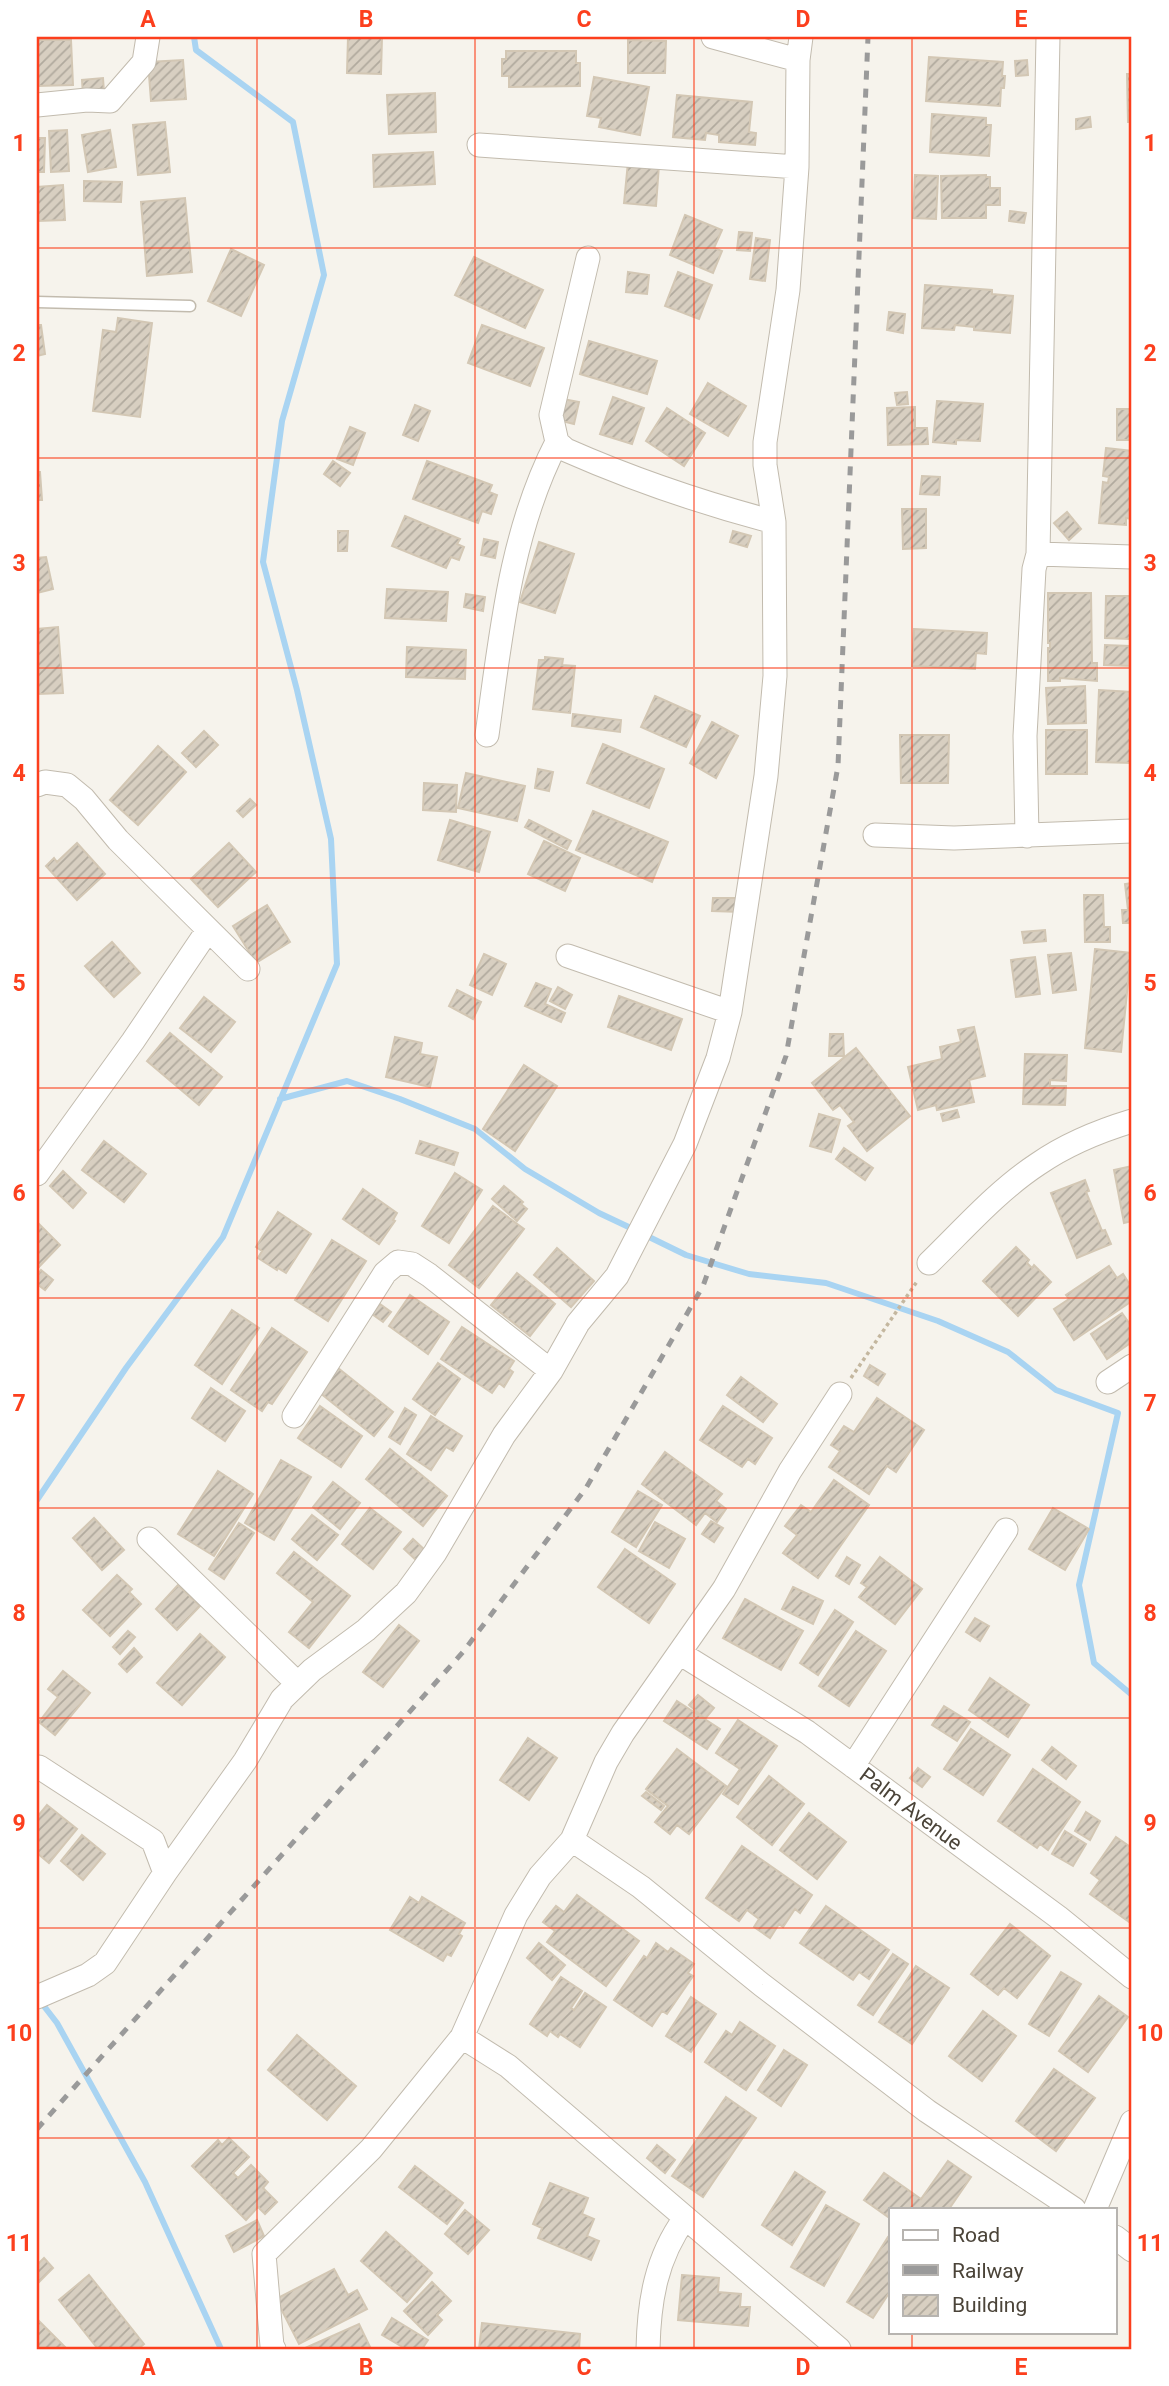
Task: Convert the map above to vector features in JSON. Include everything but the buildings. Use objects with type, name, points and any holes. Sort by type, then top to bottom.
[{"type":"street","points":[[37,105],[87,100],[110,101],[144,62],[148,37]]},
{"type":"street","points":[[713,37],[798,60]]},
{"type":"street","points":[[37,1997],[88,1975],[105,1963],[245,1761],[282,1699],[298,1683],[366,1630],[406,1593],[435,1553],[504,1436],[551,1371],[578,1323],[618,1276],[685,1144],[719,1058],[730,1012],[766,776],[775,676],[774,522],[765,465],[765,442],[788,290],[797,167],[798,60],[801,37]]},
{"type":"street","points":[[1027,836],[1025,736],[1034,569],[1038,554],[1048,37]]},
{"type":"street","points":[[479,145],[797,167]]},
{"type":"street","points":[[588,258],[551,415],[557,442],[566,450],[659,489],[774,522]]},
{"type":"street","points":[[486,735],[505,607],[521,530],[543,470],[557,442]]},
{"type":"street","points":[[1038,554],[1132,557]]},
{"type":"street","points":[[37,785],[45,782],[67,785],[84,799],[118,841],[248,969]]},
{"type":"street","points":[[875,835],[954,838],[1132,831]]},
{"type":"street","points":[[37,1174],[133,1041],[208,930]]},
{"type":"street","points":[[568,956],[730,1012]]},
{"type":"street","points":[[929,1264],[1005,1189],[1039,1163],[1097,1132],[1132,1121]]},
{"type":"street","points":[[293,1416],[385,1273],[398,1262],[412,1264],[429,1275],[551,1371]]},
{"type":"street","points":[[1108,1382],[1132,1366]]},
{"type":"street","points":[[274,2349],[264,2254],[371,2149],[462,2037],[516,1915],[540,1876],[572,1840],[606,1762],[623,1733],[681,1654],[724,1589],[790,1471],[840,1394]]},
{"type":"street","points":[[853,1766],[1006,1530]]},
{"type":"street","points":[[149,1539],[298,1683]]},
{"type":"street","name":"Palm Avenue","points":[[681,1654],[807,1732],[1058,1917],[1132,1977]]},
{"type":"street","points":[[39,1767],[153,1841],[165,1873]]},
{"type":"street","points":[[572,1840],[641,1887],[762,1985],[927,2111],[1072,2208]]},
{"type":"street","points":[[462,2037],[508,2066],[839,2349]]},
{"type":"street","points":[[1095,2208],[1132,2122]]},
{"type":"street","points":[[648,2349],[649,2308],[659,2267],[673,2235],[685,2218]]},
{"type":"street","points":[[1116,2238],[1132,2250]]},
{"type":"lane","points":[[37,302],[190,306]]},
{"type":"path","points":[[840,1394],[929,1264]]},
{"type":"waterway","points":[[37,1500],[126,1368],[223,1237],[337,964],[331,839],[297,690],[263,562],[282,421],[324,275],[293,122],[196,50],[194,37]]},
{"type":"waterway","points":[[280,1099],[347,1081],[400,1099],[475,1129],[525,1169],[599,1213],[635,1230]]},
{"type":"waterway","points":[[645,1235],[686,1255],[749,1274],[826,1283],[938,1321],[1008,1352],[1056,1390],[1118,1413],[1079,1585],[1094,1663],[1132,1695]]},
{"type":"waterway","points":[[40,2001],[57,2023],[145,2182],[221,2349]]},
{"type":"railway","points":[[37,2129],[463,1652],[586,1488],[703,1286],[786,1056],[838,766],[868,37]]}]
